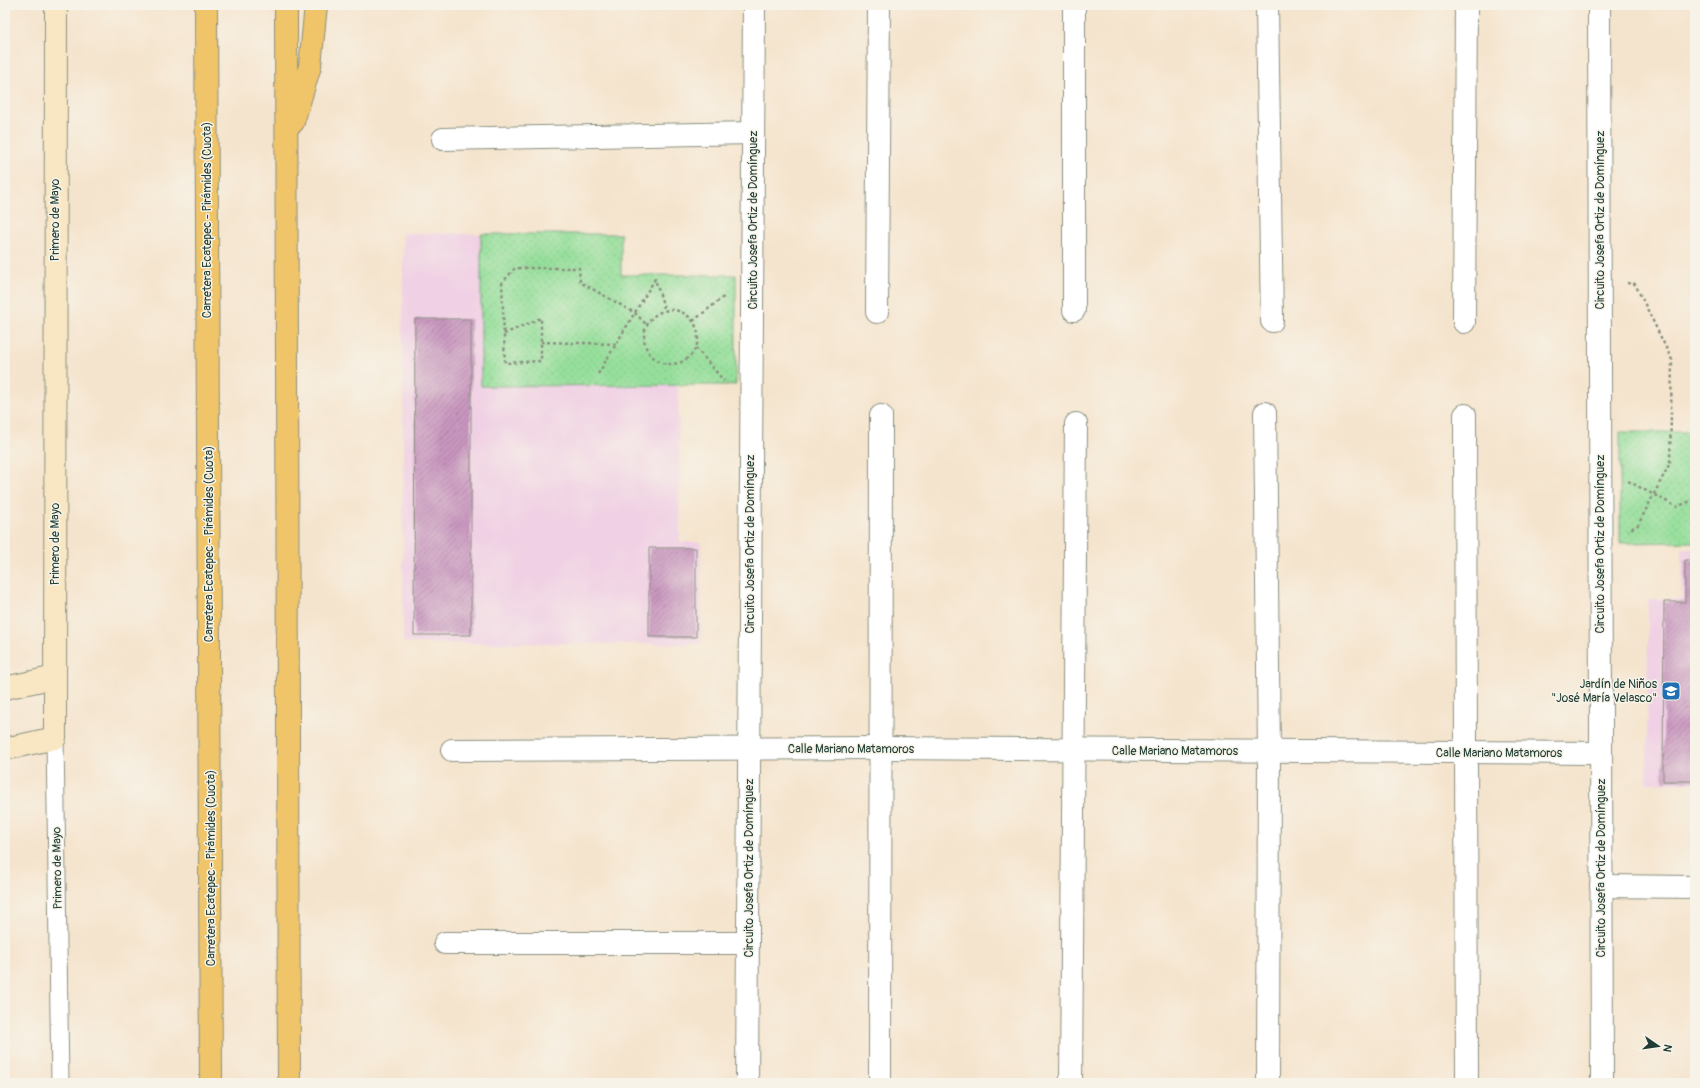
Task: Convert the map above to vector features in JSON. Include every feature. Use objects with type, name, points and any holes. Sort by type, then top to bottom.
[{"type":"highway","name":"Carretera Ecatepec - Pirámides (Cuota)","points":[[206,5],[211,1083]]},
{"type":"highway","points":[[286,5],[289,1083]]},
{"type":"highway","points":[[286,144],[310,66],[316,5]]},
{"type":"main road","name":"Primero de Mayo","points":[[55,738],[56,5]]},
{"type":"main road","points":[[5,688],[55,677]]},
{"type":"main road","points":[[5,750],[55,738]]},
{"type":"street","name":"Circuito Josefa Ortiz de Domínguez","points":[[747,1083],[754,5]]},
{"type":"street","points":[[877,312],[879,5]]},
{"type":"street","points":[[1074,5],[1074,310]]},
{"type":"street","points":[[1267,5],[1272,321]]},
{"type":"street","points":[[1464,322],[1466,5]]},
{"type":"street","name":"Circuito Josefa Ortiz de Domínguez","points":[[1600,5],[1600,753],[1602,1083]]},
{"type":"street","points":[[443,139],[753,133]]},
{"type":"street","points":[[1265,413],[1269,751],[1268,1083]]},
{"type":"street","points":[[1465,415],[1467,1083]]},
{"type":"street","points":[[880,1083],[881,416]]},
{"type":"street","points":[[1071,1083],[1076,424]]},
{"type":"street","name":"Calle Mariano Matamoros","points":[[452,750],[881,748],[1074,751],[1600,753]]},
{"type":"street","points":[[1601,886],[1695,887]]},
{"type":"street","points":[[445,943],[748,943]]},
{"type":"lane","name":"Primero de Mayo","points":[[55,738],[60,1083]]},
{"type":"path","points":[[504,334],[541,318],[541,361],[505,362],[502,284],[515,268],[579,268],[580,282],[635,313],[647,325]]},
{"type":"path","points":[[693,321],[752,274]]},
{"type":"path","points":[[598,374],[655,279],[665,311]]},
{"type":"path","points":[[1600,281],[1635,284],[1672,360],[1670,463],[1638,524],[1601,548]]},
{"type":"path","points":[[665,311],[678,311],[687,315],[693,321],[697,330],[698,339],[696,348],[691,356],[684,361],[676,364],[659,362],[647,350],[644,342],[647,325],[652,318],[665,311]]},
{"type":"path","points":[[541,342],[616,344]]},
{"type":"path","points":[[1600,467],[1676,507],[1695,499]]},
{"type":"shaded area","points":[[403,233],[481,234],[481,386],[678,386],[680,542],[701,542],[701,644],[403,643]]},
{"type":"shaded area","name":"Jardín de Niños \"José María Velasco\"","points":[[1682,548],[1695,548],[1695,783],[1647,783],[1648,599],[1682,599]]},
{"type":"green space","points":[[481,234],[621,234],[621,275],[736,275],[736,385],[481,386]]},
{"type":"green space","points":[[1620,432],[1695,432],[1695,542],[1620,543]]},
{"type":"building","points":[[415,319],[471,319],[471,635],[414,635]]},
{"type":"building","points":[[649,548],[696,548],[696,637],[649,637]]},
{"type":"building","name":"Jardín de Niños \"José María Velasco\"","points":[[1685,560],[1695,560],[1695,781],[1663,781],[1664,602],[1685,602]]},
{"type":"place","name":"Jardín de Niños \"José María Velasco\"","points":[[1671,691]]}]
